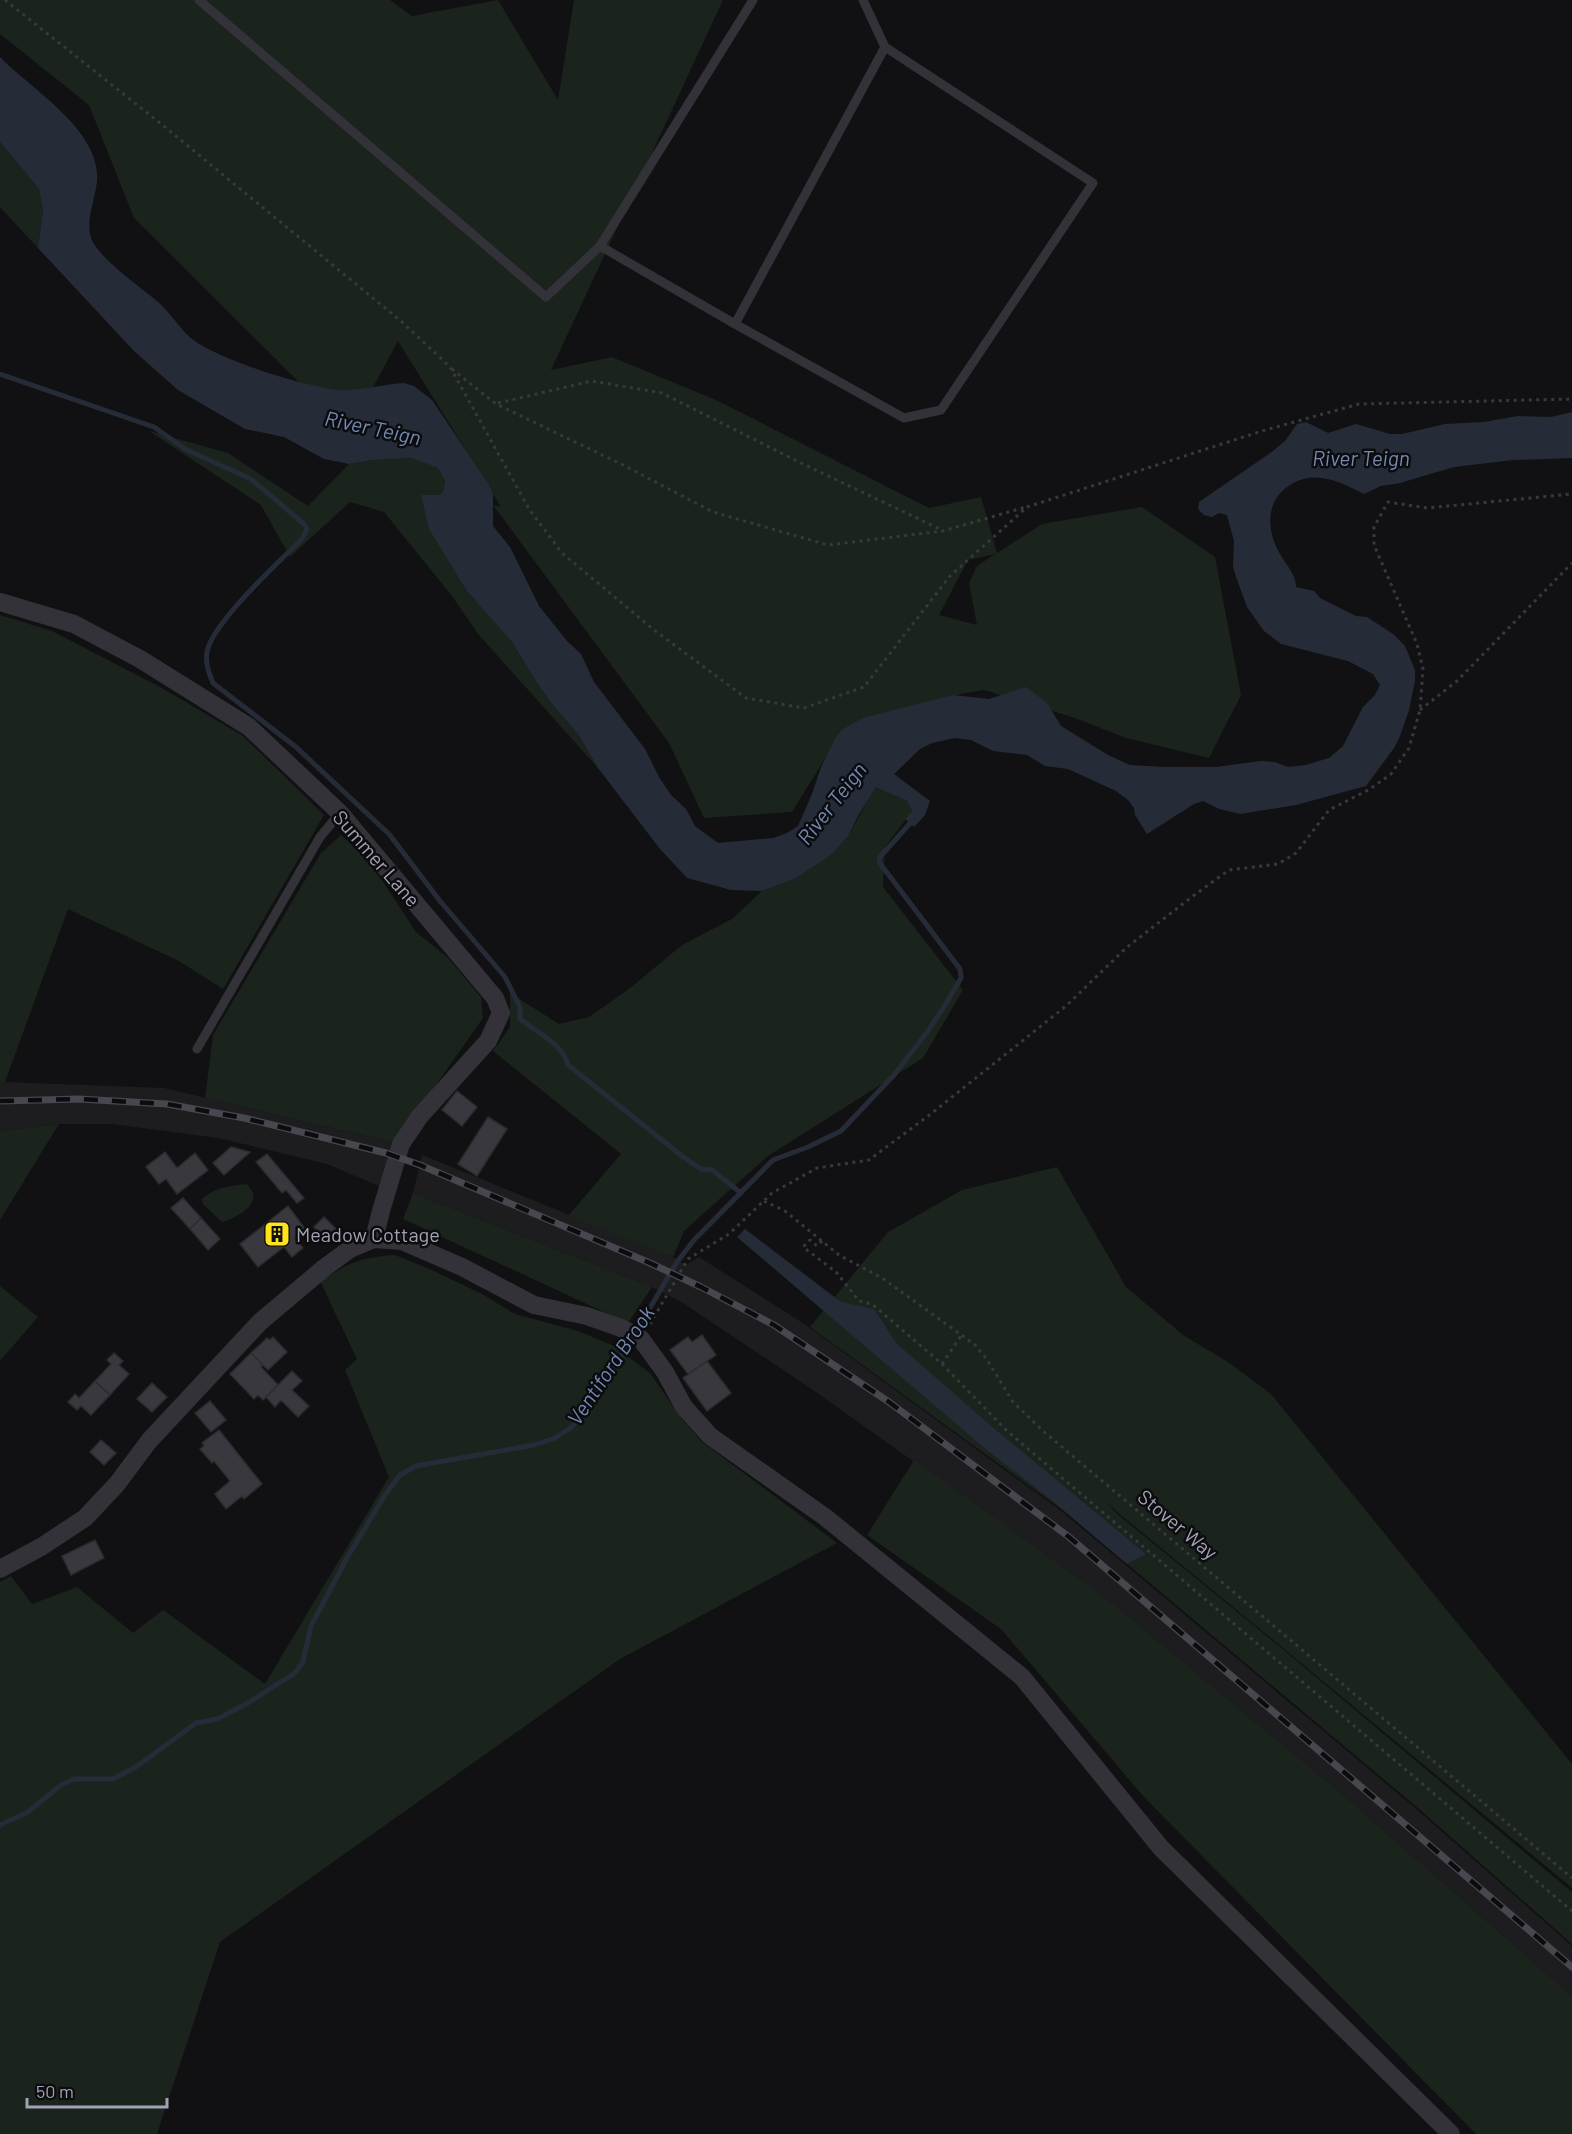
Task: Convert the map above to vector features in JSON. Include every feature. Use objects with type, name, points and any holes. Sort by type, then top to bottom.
[{"type":"street","name":"Summer Lane","points":[[0,602],[74,624],[140,659],[249,727],[340,813],[495,998],[501,1013],[488,1041],[420,1116],[401,1144],[374,1239]]},
{"type":"street","points":[[0,1569],[41,1547],[85,1518],[117,1484],[149,1441],[260,1322],[324,1268],[350,1249],[374,1239],[402,1241],[462,1267],[534,1305],[587,1316],[621,1328],[640,1338],[665,1372],[684,1407],[710,1436],[825,1517],[1022,1677],[1161,1848],[1451,2134]]},
{"type":"lane","points":[[199,0],[546,297],[600,246],[753,0]]},
{"type":"lane","points":[[600,246],[904,418],[941,410],[1093,183],[885,47],[863,0]]},
{"type":"lane","points":[[735,324],[885,47]]},
{"type":"lane","points":[[198,1049],[320,837],[340,813]]},
{"type":"path","points":[[5,0],[160,123],[384,307],[450,367],[496,404],[617,462],[713,512],[828,545],[943,531],[1028,507],[1262,430],[1359,404],[1572,399]]},
{"type":"path","points":[[450,367],[529,509],[562,553],[654,630],[746,698],[804,708],[864,687],[950,576],[1028,507]]},
{"type":"path","points":[[496,404],[592,381],[662,393],[943,531]]},
{"type":"path","points":[[640,1338],[688,1259],[729,1234],[772,1193],[817,1168],[868,1160],[932,1113],[1066,1006],[1126,948],[1193,896],[1229,870],[1278,864],[1296,853],[1329,810],[1370,789],[1391,774],[1409,748],[1420,710],[1422,669],[1417,644],[1374,546],[1374,527],[1388,502],[1427,508],[1572,494]]},
{"type":"path","points":[[1420,710],[1457,681],[1572,564]]},
{"type":"path","name":"Stover Way","points":[[764,1202],[785,1211],[839,1255],[882,1278],[974,1344],[1013,1402],[1043,1431],[1572,1878]]},
{"type":"path","points":[[822,1241],[817,1246],[810,1240],[803,1247],[836,1272],[859,1301],[872,1304],[942,1364],[1006,1431],[1572,1911]]},
{"type":"path","points":[[942,1364],[961,1335]]},
{"type":"shaded area","points":[[0,0],[390,0],[412,16],[498,0],[558,100],[574,0],[723,0],[551,370],[612,357],[718,401],[929,508],[981,497],[997,553],[1042,524],[1142,507],[1215,557],[1241,695],[1209,758],[1126,738],[1075,718],[984,690],[960,694],[843,729],[792,812],[704,818],[669,743],[493,505],[501,507],[398,341],[349,432],[134,218],[89,105],[0,34]],"holes":[[[995,554],[977,566],[969,583],[977,625],[939,615],[968,560]]]},
{"type":"shaded area","points":[[0,142],[39,189],[43,210],[38,248],[0,207]]},
{"type":"shaded area","points":[[149,431],[228,453],[308,506],[349,464],[411,458],[438,468],[445,481],[443,492],[438,495],[421,495],[472,597],[512,642],[552,704],[578,734],[598,768],[478,634],[452,596],[384,512],[350,502],[290,557],[261,505]]},
{"type":"shaded area","points":[[0,615],[52,631],[162,688],[243,736],[324,815],[223,989],[179,961],[68,909],[5,1082],[0,1083]]},
{"type":"shaded area","points":[[876,786],[907,801],[912,811],[885,847],[883,887],[963,990],[923,1058],[768,1156],[684,1231],[673,1257],[568,1216],[621,1154],[493,1051],[510,1027],[510,993],[559,1024],[589,1017],[629,989],[682,945],[732,919],[762,891],[796,878],[848,836]]},
{"type":"shaded area","points":[[341,835],[382,880],[416,932],[448,958],[481,997],[483,1018],[395,1143],[205,1098],[213,1035],[321,853]]},
{"type":"shaded area","points":[[0,1083],[164,1088],[395,1143],[379,1186],[327,1164],[218,1138],[112,1124],[59,1124],[0,1131]]},
{"type":"shaded area","points":[[59,1124],[0,1220],[0,1131]]},
{"type":"shaded area","points":[[422,1155],[673,1257],[686,1265],[699,1257],[806,1325],[1060,1510],[1414,1807],[1572,1946],[1572,1996],[1347,1798],[1110,1601],[813,1390],[683,1303],[652,1287],[413,1193]]},
{"type":"shaded area","points":[[1057,1167],[1126,1287],[1183,1335],[1228,1362],[1271,1394],[1572,1764],[1572,1888],[1106,1501],[1116,1513],[1279,1646],[1572,1892],[1572,1944],[1418,1808],[1064,1511],[810,1327],[888,1232],[962,1190]]},
{"type":"shaded area","points":[[247,1184],[253,1193],[251,1203],[243,1212],[232,1218],[222,1222],[203,1204],[202,1199],[212,1192],[229,1186]]},
{"type":"shaded area","points":[[413,1193],[652,1287],[628,1323],[403,1219]]},
{"type":"shaded area","points":[[395,1255],[482,1294],[515,1314],[578,1331],[612,1345],[650,1373],[682,1419],[701,1441],[837,1543],[620,1659],[220,1942],[157,2134],[0,2134],[0,1582],[11,1576],[32,1604],[77,1587],[133,1633],[163,1610],[265,1684],[389,1477],[345,1370],[357,1359],[320,1281],[356,1262],[373,1257]]},
{"type":"shaded area","points":[[0,1286],[38,1317],[0,1361]]},
{"type":"shaded area","points":[[914,1460],[1110,1601],[1347,1798],[1572,1996],[1572,2134],[1476,2134],[1144,1797],[1001,1629],[867,1535]]},
{"type":"water","name":"River Teign","points":[[0,57],[59,109],[85,139],[93,156],[97,173],[89,228],[94,244],[115,267],[163,306],[192,339],[204,347],[241,363],[307,384],[349,390],[404,383],[414,386],[432,400],[489,485],[493,494],[493,526],[510,547],[539,606],[567,641],[581,654],[594,682],[645,749],[671,795],[686,809],[695,826],[718,843],[773,838],[798,826],[821,767],[836,737],[843,729],[863,718],[953,695],[989,699],[1026,687],[1047,703],[1061,726],[1108,755],[1130,765],[1216,767],[1261,761],[1275,762],[1288,767],[1306,765],[1329,758],[1343,746],[1363,707],[1375,695],[1380,685],[1373,674],[1348,661],[1281,644],[1264,631],[1247,607],[1236,577],[1233,567],[1234,541],[1227,515],[1219,513],[1212,517],[1204,515],[1198,509],[1199,502],[1273,451],[1285,441],[1297,424],[1306,422],[1328,433],[1356,424],[1390,434],[1402,434],[1445,424],[1484,422],[1518,416],[1551,417],[1572,412],[1572,458],[1513,460],[1454,467],[1400,483],[1381,486],[1364,494],[1328,479],[1309,478],[1290,485],[1276,499],[1270,516],[1272,535],[1275,545],[1293,574],[1296,587],[1314,591],[1320,598],[1356,616],[1367,617],[1393,634],[1405,646],[1415,670],[1409,710],[1400,736],[1366,786],[1296,805],[1240,814],[1219,809],[1203,801],[1194,804],[1147,834],[1135,815],[1134,808],[1116,791],[1068,769],[1045,766],[1027,755],[993,751],[971,740],[955,738],[932,743],[920,749],[894,774],[930,801],[925,815],[914,827],[905,819],[912,811],[907,801],[876,787],[848,836],[832,854],[796,878],[762,891],[731,890],[687,878],[660,849],[598,768],[578,734],[552,704],[512,642],[467,591],[429,529],[421,495],[438,495],[443,492],[445,481],[438,468],[411,458],[349,464],[324,459],[284,437],[245,429],[178,390],[134,351],[38,248],[43,210],[39,189],[0,142]]},
{"type":"water","points":[[745,1229],[841,1302],[874,1309],[896,1343],[996,1430],[1146,1554],[1127,1564],[1049,1498],[988,1451],[737,1237]]},
{"type":"building","points":[[457,1091],[477,1107],[462,1126],[442,1110]]},
{"type":"building","points":[[488,1117],[507,1129],[477,1176],[458,1164]]},
{"type":"building","points":[[231,1147],[250,1152],[224,1175],[213,1163]]},
{"type":"building","points":[[165,1152],[177,1168],[195,1153],[208,1170],[177,1194],[166,1179],[159,1184],[146,1167]]},
{"type":"building","points":[[267,1154],[304,1198],[297,1203],[286,1190],[282,1193],[256,1162]]},
{"type":"building","points":[[183,1198],[201,1218],[190,1229],[171,1208]]},
{"type":"building","name":"Meadow Cottage","points":[[288,1206],[306,1230],[295,1238],[303,1248],[292,1257],[284,1247],[258,1267],[240,1244]]},
{"type":"building","points":[[324,1217],[337,1230],[326,1240],[314,1227]]},
{"type":"building","points":[[201,1218],[220,1239],[208,1250],[190,1229]]},
{"type":"building","points":[[702,1335],[716,1355],[688,1374],[670,1350],[688,1337],[692,1342]]},
{"type":"building","points":[[273,1337],[287,1352],[268,1370],[251,1353],[267,1338],[270,1340]]},
{"type":"building","points":[[114,1353],[123,1361],[119,1365],[129,1374],[110,1395],[95,1381],[111,1364],[107,1360]]},
{"type":"building","points":[[251,1353],[278,1385],[263,1400],[258,1395],[254,1399],[230,1374]]},
{"type":"building","points":[[707,1361],[731,1393],[707,1411],[683,1378]]},
{"type":"building","points":[[292,1371],[302,1381],[292,1390],[309,1406],[298,1417],[281,1400],[275,1407],[266,1397]]},
{"type":"building","points":[[95,1381],[110,1395],[91,1415],[81,1406],[77,1410],[68,1402],[75,1394],[79,1398]]},
{"type":"building","points":[[152,1383],[167,1397],[152,1412],[137,1399]]},
{"type":"building","points":[[210,1401],[226,1420],[211,1432],[195,1413]]},
{"type":"building","points":[[219,1430],[262,1484],[244,1499],[242,1496],[226,1509],[215,1494],[230,1481],[214,1461],[212,1463],[200,1449],[204,1446],[202,1443]]},
{"type":"building","points":[[101,1440],[116,1453],[104,1465],[90,1452]]},
{"type":"building","points":[[95,1540],[104,1558],[71,1575],[62,1556]]},
{"type":"waterway","points":[[0,374],[154,427],[185,449],[251,479],[304,524],[307,529],[302,539],[248,593],[221,625],[212,640],[207,652],[207,660],[213,683],[296,747],[389,834],[440,901],[505,977],[520,1007],[520,1019],[555,1045],[568,1065],[682,1156],[701,1169],[712,1170],[741,1193]]},
{"type":"waterway","name":"Ventiford Brook","points":[[0,1825],[28,1812],[61,1785],[74,1779],[113,1779],[136,1767],[196,1723],[217,1719],[248,1703],[295,1673],[303,1662],[311,1626],[347,1558],[385,1495],[400,1475],[416,1466],[534,1445],[555,1438],[572,1427],[621,1357],[677,1262],[694,1240],[773,1160],[841,1131],[894,1075],[928,1031],[961,978],[960,969],[879,862],[880,857],[913,820]]},
{"type":"railway","points":[[0,1101],[79,1099],[167,1104],[244,1118],[386,1153],[420,1165],[650,1263],[774,1325],[889,1402],[1069,1537],[1572,1967]]},
{"type":"place","name":"Meadow Cottage","points":[[277,1234]]}]
